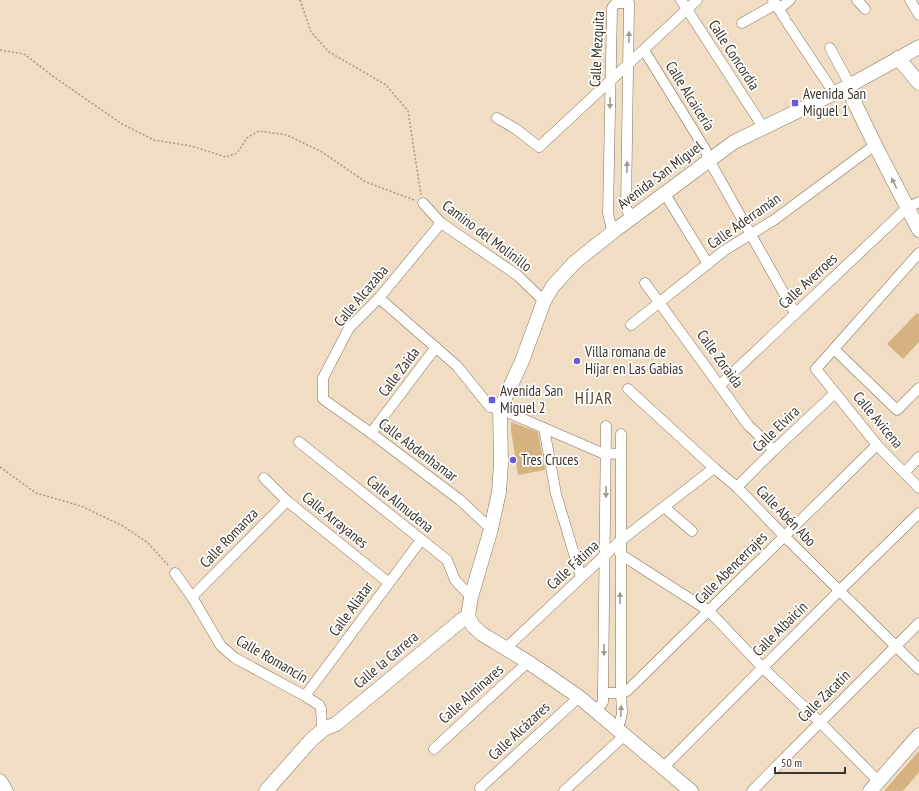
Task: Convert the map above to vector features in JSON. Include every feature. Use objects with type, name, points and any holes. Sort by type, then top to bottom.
[{"type":"street","name":"Calle Concordia","points":[[681,0],[763,127]]},
{"type":"street","points":[[497,118],[516,129],[538,147],[697,0]]},
{"type":"street","points":[[742,23],[776,4],[790,0]]},
{"type":"street","points":[[858,0],[865,9]]},
{"type":"street","points":[[910,0],[919,15]]},
{"type":"street","name":"Calle Mezquita","points":[[614,231],[611,226],[608,213],[612,8],[616,3],[629,3],[626,208],[631,218]]},
{"type":"street","points":[[776,4],[834,93]]},
{"type":"street","name":"Avenida San Miguel","points":[[500,409],[522,361],[544,301],[552,286],[574,263],[631,218],[734,142],[849,86],[919,47]]},
{"type":"street","points":[[830,48],[849,86],[875,145],[913,205],[919,230]]},
{"type":"street","name":"Calle Alcaicería","points":[[644,50],[705,149],[709,160]]},
{"type":"street","points":[[898,58],[919,82]]},
{"type":"street","name":"Calle Aderramán","points":[[631,325],[725,250],[774,220],[875,145]]},
{"type":"street","points":[[709,160],[795,313]]},
{"type":"street","points":[[665,194],[708,264]]},
{"type":"street","name":"Camino del Molinillo","points":[[423,204],[441,223],[517,275],[544,301]]},
{"type":"street","name":"Calle Averroes","points":[[720,385],[795,313],[913,205]]},
{"type":"street","name":"Calle Alcazaba","points":[[323,399],[324,378],[349,328],[379,298],[441,223]]},
{"type":"street","points":[[919,253],[834,349],[896,410],[919,388]]},
{"type":"street","name":"Calle Zoraida","points":[[644,283],[748,425],[774,450]]},
{"type":"street","points":[[379,298],[457,366],[490,407],[500,409],[602,453],[620,454]]},
{"type":"street","name":"Calle Zaida","points":[[371,433],[436,347]]},
{"type":"street","name":"Calle Avicena","points":[[834,349],[816,369],[877,445],[919,488]]},
{"type":"street","name":"Calle Abén Abo","points":[[628,389],[714,468],[737,487],[784,536],[919,669]]},
{"type":"street","name":"Calle Elvira","points":[[737,487],[835,393]]},
{"type":"street","name":"Calle Abdenhamar","points":[[323,399],[460,500],[491,529]]},
{"type":"street","points":[[500,409],[501,464],[499,492],[491,529],[471,597],[468,616],[473,626],[482,634],[528,662],[579,697],[691,791]]},
{"type":"street","points":[[596,711],[603,702],[604,694],[606,426]]},
{"type":"street","points":[[544,428],[556,494],[582,577]]},
{"type":"street","points":[[564,791],[620,731],[622,713],[620,554],[621,434]]},
{"type":"street","name":"Calle Almudena","points":[[299,442],[447,560],[455,580],[471,597]]},
{"type":"street","name":"Calle Abencerrajes","points":[[621,693],[627,690],[709,611],[877,445]]},
{"type":"street","points":[[904,473],[919,457]]},
{"type":"street","points":[[606,466],[620,466]]},
{"type":"street","name":"Calle Fátima","points":[[506,648],[620,541],[714,468]]},
{"type":"street","name":"Calle Arrayanes","points":[[264,478],[287,501],[389,583]]},
{"type":"street","name":"Calle Romanza","points":[[192,597],[287,501]]},
{"type":"street","points":[[664,507],[692,531]]},
{"type":"street","name":"Calle Albaicín","points":[[664,767],[919,513]]},
{"type":"street","name":"Calle Aliatar","points":[[306,696],[421,540]]},
{"type":"street","points":[[620,554],[709,611],[763,668],[820,722],[874,786],[919,735]]},
{"type":"street","name":"Calle Romancín","points":[[175,573],[192,597],[221,646],[235,658],[306,696],[319,705],[321,709],[322,726],[324,729]]},
{"type":"street","name":"Calle la Carrera","points":[[266,791],[312,739],[324,729],[336,724],[468,616]]},
{"type":"street","name":"Calle Zacatín","points":[[752,791],[919,623]]},
{"type":"street","points":[[604,633],[621,633]]},
{"type":"street","name":"Calle Alminares","points":[[434,748],[528,662]]},
{"type":"street","points":[[604,694],[621,693]]},
{"type":"street","name":"Calle Alcázares","points":[[480,788],[579,697]]},
{"type":"street","points":[[0,781],[6,791]]},
{"type":"path","name":"Camino del Molinillo","points":[[300,0],[311,32],[329,52],[386,86],[408,111],[423,204]]},
{"type":"path","points":[[0,50],[24,54],[54,77],[122,124],[154,140],[190,146],[226,157],[237,153],[247,138],[259,132],[287,135],[322,152],[366,182],[423,204]]},
{"type":"path","points":[[0,467],[36,493],[81,506],[122,526],[148,543],[175,573]]},
{"type":"shaded area","points":[[917,313],[919,315],[919,342],[903,359],[887,344]]},
{"type":"shaded area","points":[[511,422],[538,432],[545,470],[518,475]]},
{"type":"shaded area","points":[[919,751],[919,772],[903,791],[884,791]]},
{"type":"place","name":"Avenida San Miguel 1","points":[[795,103]]},
{"type":"place","name":"Villa romana de Híjar en Las Gabias","points":[[577,361]]},
{"type":"place","name":"Avenida San Miguel 2","points":[[492,400]]},
{"type":"place","name":"Tres Cruces","points":[[513,460]]},
{"type":"district","name":"HÍJAR","points":[[594,398]]}]
